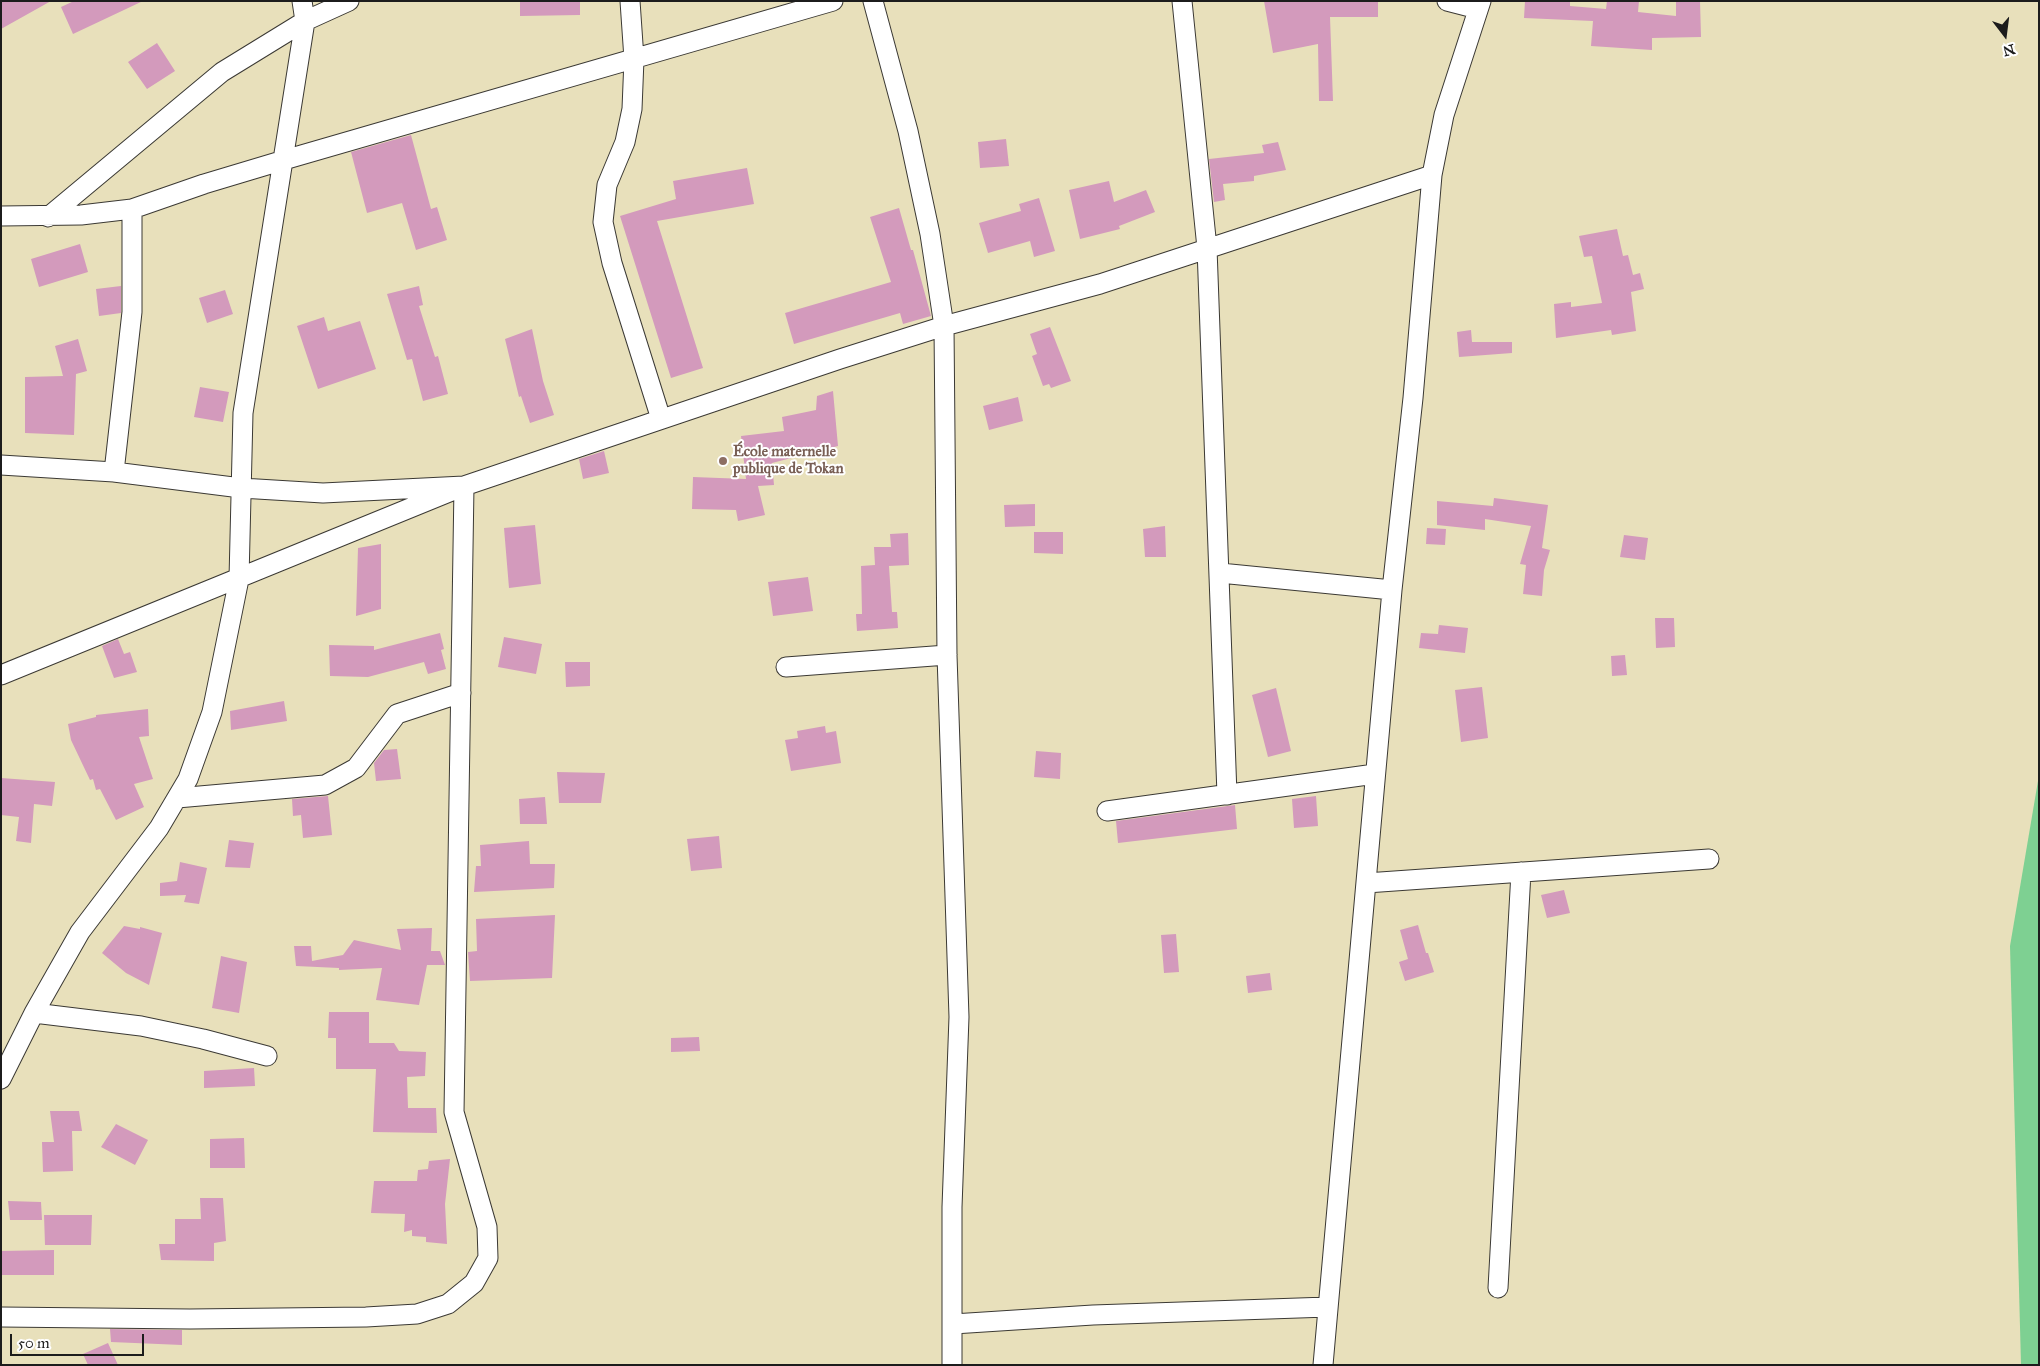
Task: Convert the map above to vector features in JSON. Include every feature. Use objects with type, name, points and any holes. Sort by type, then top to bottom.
[{"type":"street","points":[[1,1079],[34,1013],[80,932],[159,828],[188,779],[212,712],[239,579],[243,413],[305,21],[302,1]]},
{"type":"street","points":[[48,217],[222,72],[305,21],[349,1]]},
{"type":"street","points":[[630,1],[634,59],[632,109],[625,142],[607,185],[603,222],[612,263],[661,419]]},
{"type":"street","points":[[2,214],[48,217],[107,214],[132,209],[176,193],[284,160],[833,1]]},
{"type":"street","points":[[873,1],[910,140],[930,234],[944,326],[947,655],[958,1017],[952,1207],[952,1365]]},
{"type":"street","points":[[1182,1],[1207,248],[1227,795]]},
{"type":"street","points":[[1323,1365],[1375,774],[1392,590],[1413,398],[1432,175],[1444,115],[1480,5],[1447,1]]},
{"type":"street","points":[[1,675],[464,486],[944,326],[1100,284],[1432,175]]},
{"type":"street","points":[[114,472],[132,312],[132,209]]},
{"type":"street","points":[[1,465],[114,472],[241,488],[323,493],[464,486]]},
{"type":"street","points":[[1,1317],[190,1319],[366,1317],[417,1314],[448,1304],[474,1283],[488,1258],[487,1227],[454,1112],[464,486]]},
{"type":"street","points":[[1220,573],[1392,590]]},
{"type":"street","points":[[786,667],[947,655]]},
{"type":"street","points":[[177,798],[325,785],[356,768],[396,714],[461,693]]},
{"type":"street","points":[[1107,811],[1375,774]]},
{"type":"street","points":[[1366,883],[1709,859]]},
{"type":"street","points":[[1498,1288],[1522,872]]},
{"type":"street","points":[[34,1013],[141,1026],[203,1038],[267,1056]]},
{"type":"street","points":[[953,1324],[1093,1315],[1328,1307]]},
{"type":"green space","points":[[2039,775],[2039,1365],[2021,1365],[2010,946]]},
{"type":"building","points":[[1,1],[51,1],[1,29]]},
{"type":"building","points":[[74,1],[143,1],[73,34],[61,7]]},
{"type":"building","points":[[520,1],[580,1],[580,15],[520,16]]},
{"type":"building","points":[[1264,1],[1378,1],[1378,17],[1330,17],[1333,101],[1319,101],[1318,44],[1273,53]]},
{"type":"building","points":[[1525,1],[1570,1],[1570,6],[1606,9],[1607,1],[1639,1],[1638,12],[1676,16],[1676,1],[1700,1],[1701,37],[1652,38],[1652,50],[1591,46],[1593,21],[1524,18]]},
{"type":"building","points":[[157,43],[175,71],[147,89],[128,62]]},
{"type":"building","points":[[411,135],[431,209],[437,207],[447,240],[416,250],[402,203],[367,213],[351,152]]},
{"type":"building","points":[[1006,139],[1009,166],[980,168],[978,142]]},
{"type":"building","points":[[1278,142],[1286,170],[1254,176],[1254,181],[1223,184],[1225,200],[1214,202],[1209,159],[1264,153],[1262,145]]},
{"type":"building","points":[[747,168],[754,204],[657,221],[703,368],[671,378],[620,216],[676,199],[673,181]]},
{"type":"building","points":[[1109,181],[1114,202],[1146,190],[1155,212],[1119,226],[1120,229],[1080,239],[1069,190]]},
{"type":"building","points":[[1039,198],[1055,251],[1034,257],[1030,241],[988,253],[979,223],[1021,211],[1019,204]]},
{"type":"building","points":[[899,208],[931,316],[903,324],[900,313],[794,344],[785,313],[891,282],[870,217]]},
{"type":"building","points":[[1617,229],[1623,256],[1628,255],[1633,275],[1640,273],[1644,289],[1631,292],[1636,331],[1612,335],[1611,330],[1556,338],[1554,304],[1571,302],[1571,307],[1602,303],[1592,256],[1584,257],[1579,236]]},
{"type":"building","points":[[80,244],[88,272],[39,287],[31,259]]},
{"type":"building","points":[[121,286],[121,313],[99,316],[96,289]]},
{"type":"building","points":[[419,286],[423,305],[419,306],[435,357],[438,356],[448,394],[423,401],[412,359],[407,360],[387,294]]},
{"type":"building","points":[[225,290],[233,314],[207,323],[199,298]]},
{"type":"building","points":[[324,317],[328,331],[360,321],[376,369],[318,389],[297,326]]},
{"type":"building","points":[[1050,327],[1071,381],[1051,388],[1049,384],[1043,386],[1032,356],[1037,354],[1030,334]]},
{"type":"building","points":[[532,329],[543,381],[554,415],[530,423],[521,396],[519,397],[505,339]]},
{"type":"building","points":[[1471,330],[1472,342],[1512,342],[1512,353],[1459,357],[1457,332]]},
{"type":"building","points":[[78,339],[87,371],[76,374],[74,435],[25,433],[25,377],[63,376],[55,346]]},
{"type":"building","points":[[200,387],[229,392],[223,422],[194,417]]},
{"type":"building","points":[[833,391],[838,446],[772,463],[774,485],[758,486],[765,515],[738,521],[736,510],[692,509],[693,477],[746,479],[741,436],[784,431],[782,417],[816,410],[817,396]]},
{"type":"building","points":[[1018,397],[1023,421],[989,430],[983,406]]},
{"type":"building","points":[[604,451],[609,473],[583,479],[579,459]]},
{"type":"building","points":[[1494,498],[1548,505],[1542,548],[1550,550],[1544,570],[1542,596],[1523,594],[1526,565],[1520,564],[1531,526],[1485,519],[1485,530],[1437,525],[1437,501],[1493,506]]},
{"type":"building","points":[[1035,504],[1035,526],[1005,527],[1004,505]]},
{"type":"building","points":[[535,525],[541,584],[509,588],[504,528]]},
{"type":"building","points":[[1165,526],[1166,557],[1145,557],[1143,529]]},
{"type":"building","points":[[1427,528],[1446,529],[1445,545],[1426,544]]},
{"type":"building","points":[[1034,532],[1063,532],[1063,554],[1034,553]]},
{"type":"building","points":[[908,533],[909,565],[889,566],[892,612],[897,612],[898,628],[857,631],[856,614],[862,614],[861,566],[875,565],[874,547],[891,547],[890,534]]},
{"type":"building","points":[[1624,535],[1648,538],[1645,560],[1620,557]]},
{"type":"building","points":[[381,544],[381,609],[356,616],[358,548]]},
{"type":"building","points":[[808,577],[813,611],[773,616],[768,582]]},
{"type":"building","points":[[1655,618],[1674,618],[1675,647],[1656,648]]},
{"type":"building","points":[[1439,625],[1468,628],[1465,653],[1419,648],[1421,633],[1438,634]]},
{"type":"building","points":[[440,633],[444,649],[441,650],[446,669],[428,674],[424,662],[368,677],[330,676],[329,645],[374,646],[374,650]]},
{"type":"building","points":[[504,637],[542,644],[536,674],[498,667]]},
{"type":"building","points":[[118,639],[124,654],[130,652],[137,672],[114,678],[102,646]]},
{"type":"building","points":[[1625,655],[1627,675],[1612,676],[1611,656]]},
{"type":"building","points":[[565,662],[590,662],[590,686],[566,687]]},
{"type":"building","points":[[1482,687],[1488,738],[1461,742],[1455,690]]},
{"type":"building","points":[[1276,688],[1291,751],[1268,757],[1252,695]]},
{"type":"building","points":[[284,701],[287,721],[231,730],[230,711]]},
{"type":"building","points":[[148,709],[149,736],[139,737],[153,779],[134,784],[144,807],[116,820],[100,789],[96,790],[93,779],[90,780],[71,740],[68,724],[96,717],[96,715]]},
{"type":"building","points":[[825,726],[826,733],[836,731],[841,763],[791,771],[785,740],[798,738],[797,731]]},
{"type":"building","points":[[397,749],[401,779],[376,781],[374,763],[384,750]]},
{"type":"building","points":[[1036,751],[1061,753],[1060,779],[1034,777]]},
{"type":"building","points":[[557,772],[605,773],[601,803],[559,803]]},
{"type":"building","points":[[1,778],[55,782],[52,806],[34,804],[31,843],[16,841],[19,817],[1,815]]},
{"type":"building","points":[[328,796],[332,835],[303,838],[301,815],[293,816],[292,799]]},
{"type":"building","points":[[1316,796],[1318,826],[1294,828],[1292,799]]},
{"type":"building","points":[[545,797],[547,824],[520,824],[519,799]]},
{"type":"building","points":[[1235,805],[1237,829],[1118,843],[1116,821]]},
{"type":"building","points":[[719,836],[722,868],[691,871],[687,839]]},
{"type":"building","points":[[229,840],[254,843],[250,868],[225,867]]},
{"type":"building","points":[[529,841],[530,864],[555,864],[554,888],[474,892],[476,866],[481,866],[480,845]]},
{"type":"building","points":[[180,862],[207,868],[199,904],[184,902],[186,895],[160,896],[160,883],[177,881]]},
{"type":"building","points":[[1564,890],[1570,913],[1547,918],[1541,895]]},
{"type":"building","points":[[555,915],[552,978],[470,981],[468,952],[477,951],[476,919]]},
{"type":"building","points":[[1418,925],[1434,972],[1405,981],[1399,962],[1408,959],[1400,930]]},
{"type":"building","points":[[124,926],[140,929],[140,927],[162,933],[149,985],[126,973],[102,953]]},
{"type":"building","points":[[432,928],[431,951],[440,951],[445,965],[427,965],[419,1005],[376,1000],[382,968],[339,970],[339,968],[296,966],[294,946],[311,946],[312,961],[343,955],[354,940],[401,950],[397,929]]},
{"type":"building","points":[[1176,934],[1179,972],[1164,973],[1161,935]]},
{"type":"building","points":[[221,956],[247,962],[239,1013],[212,1008]]},
{"type":"building","points":[[1270,973],[1272,990],[1248,993],[1246,976]]},
{"type":"building","points":[[329,1012],[369,1012],[369,1043],[394,1043],[399,1051],[426,1052],[425,1076],[407,1077],[408,1108],[436,1108],[437,1133],[373,1132],[376,1069],[336,1069],[336,1038],[328,1038]]},
{"type":"building","points":[[699,1037],[700,1051],[671,1052],[671,1038]]},
{"type":"building","points":[[254,1068],[255,1086],[204,1088],[204,1071]]},
{"type":"building","points":[[50,1111],[79,1111],[82,1131],[72,1131],[73,1171],[43,1172],[42,1142],[54,1142]]},
{"type":"building","points":[[116,1124],[148,1140],[135,1165],[101,1147]]},
{"type":"building","points":[[244,1138],[245,1168],[210,1168],[210,1139]]},
{"type":"building","points":[[450,1159],[445,1204],[447,1244],[426,1242],[426,1237],[412,1236],[412,1230],[404,1232],[405,1214],[371,1213],[374,1181],[417,1181],[418,1170],[428,1169],[429,1161]]},
{"type":"building","points":[[200,1198],[223,1198],[226,1241],[214,1243],[214,1261],[161,1260],[159,1244],[175,1244],[175,1219],[201,1219]]},
{"type":"building","points":[[8,1201],[41,1202],[42,1220],[10,1220]]},
{"type":"building","points":[[44,1215],[92,1215],[91,1245],[45,1245]]},
{"type":"building","points":[[54,1250],[54,1275],[1,1275],[1,1251]]},
{"type":"building","points":[[110,1329],[182,1330],[182,1345],[111,1342]]},
{"type":"building","points":[[108,1343],[118,1365],[88,1365],[83,1354]]},
{"type":"place","name":"École maternelle publique de Tokan","points":[[723,461]]}]
